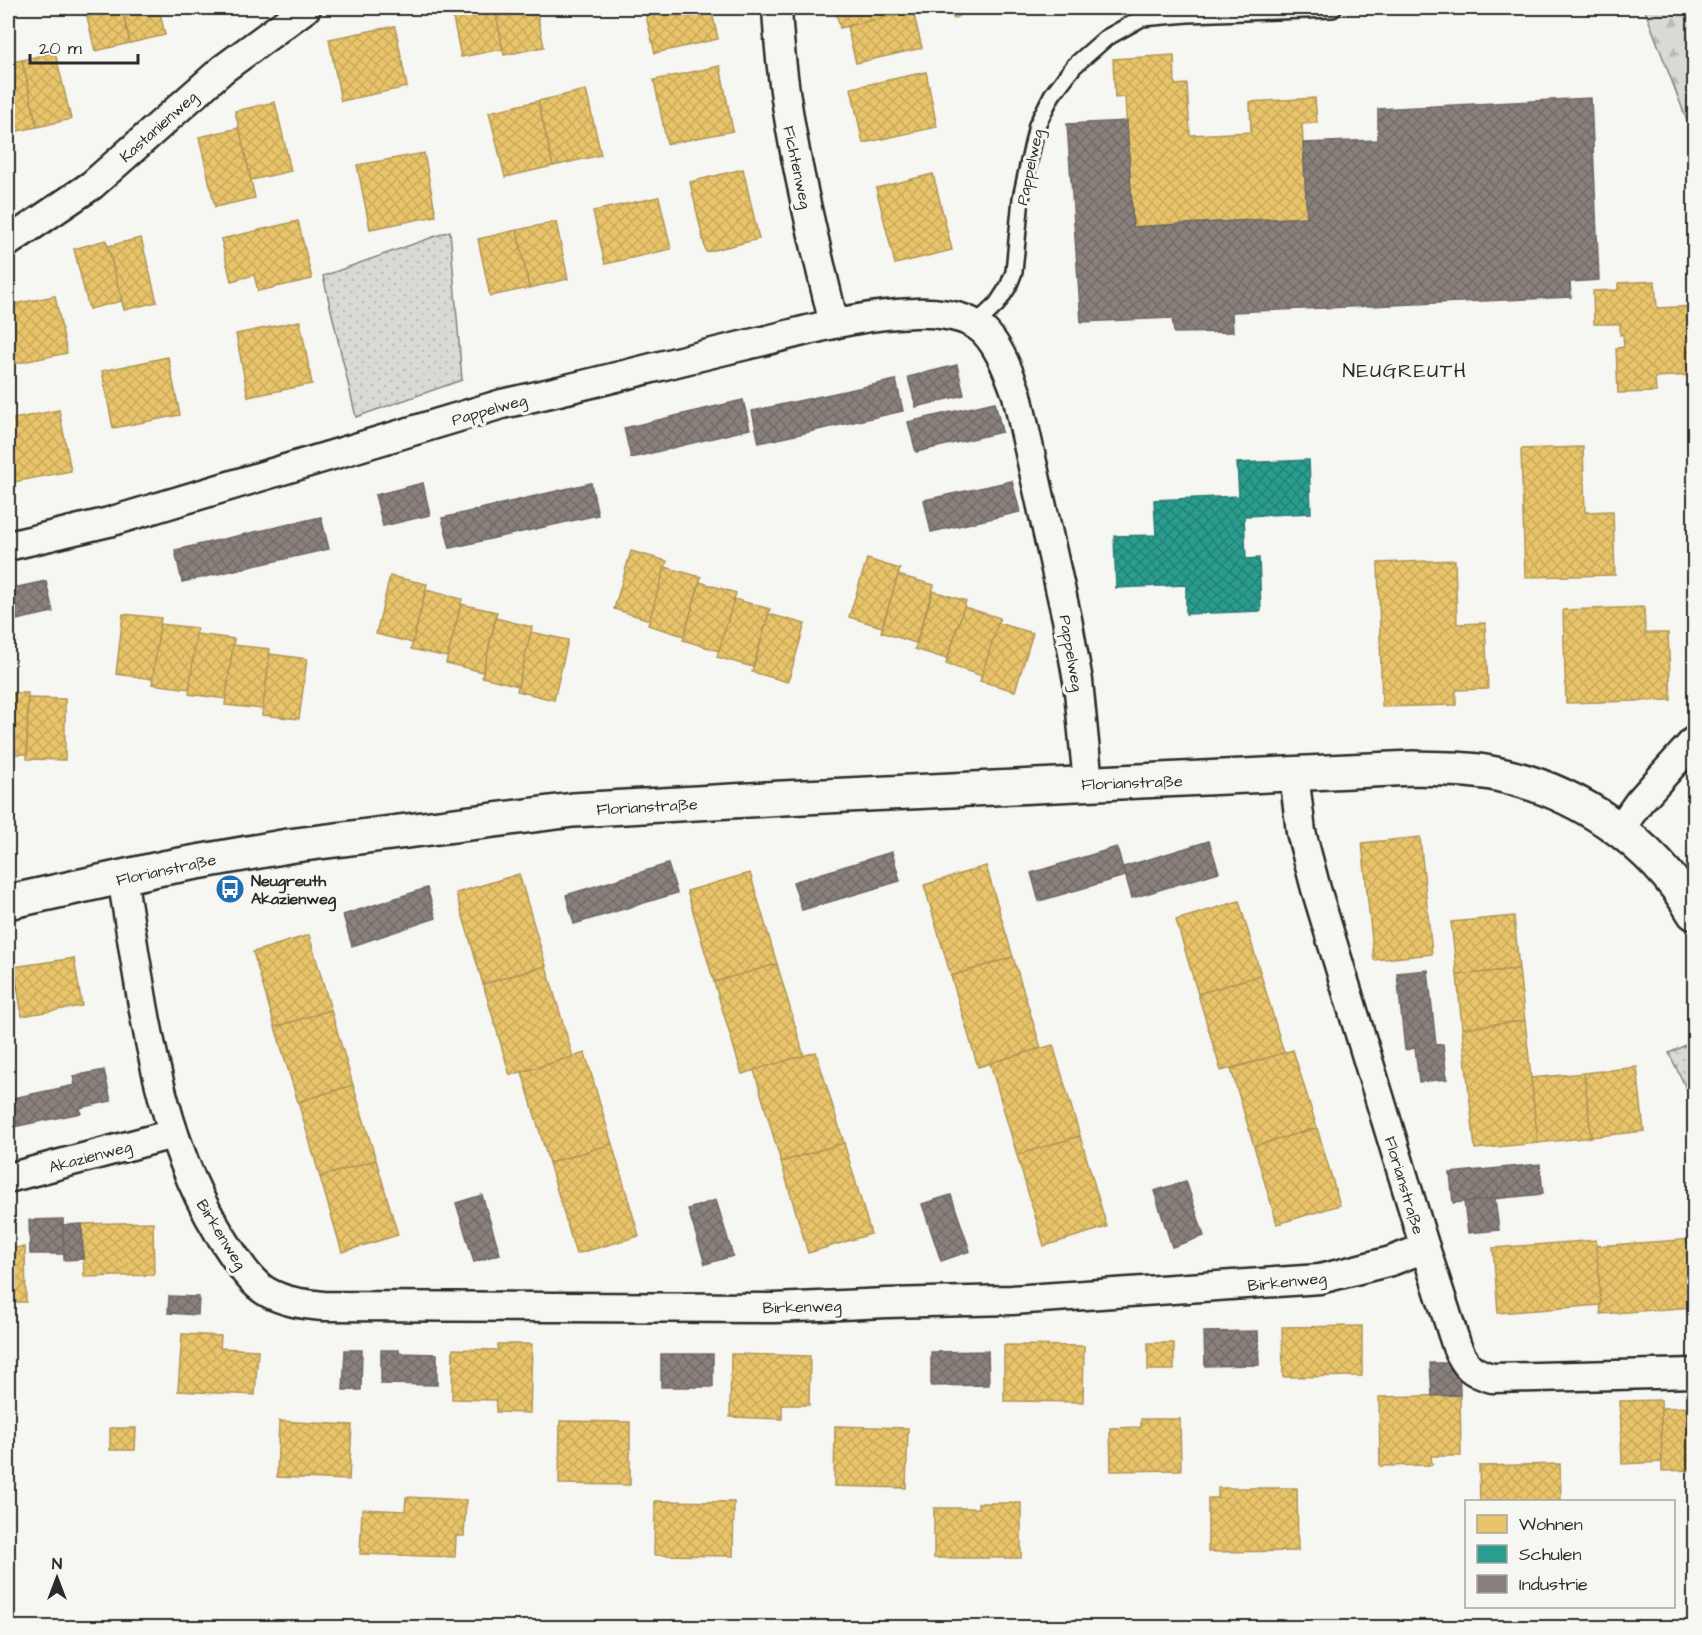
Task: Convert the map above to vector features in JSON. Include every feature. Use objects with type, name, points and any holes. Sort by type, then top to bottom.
[{"type":"street","name":"Kastanienweg","points":[[8,242],[92,185],[223,69],[306,8]]},
{"type":"street","name":"Fichtenweg","points":[[777,8],[785,102],[794,152],[834,324]]},
{"type":"street","name":"Pappelweg","points":[[8,546],[119,519],[502,404],[834,324],[876,316],[917,312],[956,317],[976,324],[986,333],[1004,360],[1017,394],[1067,619],[1084,728],[1088,783]]},
{"type":"street","points":[[1620,830],[1639,802],[1695,741]]},
{"type":"street","name":"Florianstraße","points":[[8,902],[174,866],[297,844],[573,810],[1413,768],[1495,774],[1531,783],[1560,795],[1620,830],[1652,856],[1681,889],[1695,913]]},
{"type":"street","name":"Florianstraße","points":[[1294,774],[1301,832],[1316,889],[1425,1248]]},
{"type":"street","name":"Birkenweg","points":[[122,878],[153,1052],[173,1134],[187,1170],[204,1206],[244,1272],[264,1291],[289,1302],[323,1306],[775,1308],[1012,1300],[1215,1288],[1320,1279],[1391,1261],[1425,1248]]},
{"type":"street","name":"Akazienweg","points":[[8,1178],[173,1134]]},
{"type":"street","points":[[1425,1248],[1457,1347],[1463,1360],[1473,1372],[1492,1378],[1695,1373]]},
{"type":"lane","name":"Pappelweg","points":[[976,324],[997,304],[1014,272],[1021,198],[1037,125],[1052,95],[1074,66],[1106,38],[1142,18],[1188,14],[1333,9]]},
{"type":"green space","points":[[1644,8],[1694,8],[1694,139]]},
{"type":"green space","points":[[450,231],[462,380],[356,417],[323,276]]},
{"type":"green space","points":[[1694,1041],[1694,1104],[1669,1053]]},
{"type":"building: Wohnen","points":[[85,8],[122,8],[130,43],[95,51]]},
{"type":"building: Wohnen","points":[[122,8],[159,8],[165,35],[130,43]]},
{"type":"building: Wohnen","points":[[451,8],[495,8],[503,49],[461,57]]},
{"type":"building: Wohnen","points":[[495,8],[536,8],[544,47],[504,55]]},
{"type":"building: Wohnen","points":[[644,8],[711,8],[718,39],[655,53]]},
{"type":"building: Wohnen","points":[[835,8],[902,8],[904,13],[840,28]]},
{"type":"building: Wohnen","points":[[946,8],[971,8],[954,19]]},
{"type":"building: Wohnen","points":[[913,11],[922,48],[856,63],[847,26]]},
{"type":"building: Wohnen","points":[[395,26],[407,87],[341,101],[329,39]]},
{"type":"building: Wohnen","points":[[55,52],[71,119],[37,127],[22,60]]},
{"type":"building: Wohnen","points":[[1174,55],[1175,85],[1187,84],[1190,135],[1251,132],[1250,102],[1315,98],[1317,123],[1302,124],[1307,217],[1133,227],[1125,97],[1115,98],[1113,59]]},
{"type":"building: Wohnen","points":[[22,60],[37,127],[8,133],[8,63]]},
{"type":"building: Wohnen","points":[[720,66],[733,131],[667,144],[654,80]]},
{"type":"building: Wohnen","points":[[926,72],[937,127],[863,143],[851,88]]},
{"type":"building: Wohnen","points":[[586,90],[601,155],[553,166],[538,101]]},
{"type":"building: Wohnen","points":[[538,101],[553,166],[505,177],[489,112]]},
{"type":"building: Wohnen","points":[[275,102],[291,171],[251,180],[235,111]]},
{"type":"building: Wohnen","points":[[239,128],[255,198],[215,207],[199,137]]},
{"type":"building: Wohnen","points":[[424,153],[436,216],[370,229],[357,165]]},
{"type":"building: Wohnen","points":[[743,169],[759,239],[706,252],[690,182]]},
{"type":"building: Wohnen","points":[[933,174],[952,250],[895,264],[876,188]]},
{"type":"building: Wohnen","points":[[659,197],[671,249],[605,264],[593,211]]},
{"type":"building: Wohnen","points":[[298,221],[312,279],[258,291],[254,275],[231,281],[221,239]]},
{"type":"building: Wohnen","points":[[556,222],[568,279],[529,288],[517,230]]},
{"type":"building: Wohnen","points":[[517,230],[529,288],[490,296],[478,239]]},
{"type":"building: Wohnen","points":[[141,238],[157,302],[124,310],[108,246]]},
{"type":"building: Wohnen","points":[[106,240],[122,301],[89,309],[74,249]]},
{"type":"building: Wohnen","points":[[1655,281],[1657,308],[1694,306],[1694,375],[1655,377],[1656,392],[1618,393],[1616,348],[1624,347],[1623,334],[1620,335],[1620,324],[1594,324],[1593,291],[1618,290],[1618,283]]},
{"type":"building: Wohnen","points":[[55,296],[67,353],[8,365],[8,305]]},
{"type":"building: Wohnen","points":[[300,321],[312,384],[248,397],[236,334]]},
{"type":"building: Wohnen","points":[[168,357],[180,415],[113,428],[102,371]]},
{"type":"building: Wohnen","points":[[59,410],[71,471],[8,483],[8,420]]},
{"type":"building: Wohnen","points":[[1583,447],[1585,512],[1613,511],[1615,575],[1525,577],[1521,449]]},
{"type":"building: Wohnen","points":[[631,551],[667,561],[650,620],[614,609]]},
{"type":"building: Wohnen","points":[[867,559],[900,569],[882,627],[849,617]]},
{"type":"building: Wohnen","points":[[1455,560],[1457,624],[1485,623],[1488,689],[1456,690],[1456,705],[1382,707],[1378,563]]},
{"type":"building: Wohnen","points":[[665,567],[701,577],[684,636],[648,625]]},
{"type":"building: Wohnen","points":[[898,575],[934,585],[916,643],[881,632]]},
{"type":"building: Wohnen","points":[[390,576],[427,584],[413,643],[376,634]]},
{"type":"building: Wohnen","points":[[700,582],[736,593],[719,651],[683,640]]},
{"type":"building: Wohnen","points":[[426,590],[462,599],[448,657],[411,649]]},
{"type":"building: Wohnen","points":[[933,591],[966,601],[947,659],[915,649]]},
{"type":"building: Wohnen","points":[[734,599],[770,609],[753,667],[717,657]]},
{"type":"building: Wohnen","points":[[461,604],[497,612],[483,672],[446,663]]},
{"type":"building: Wohnen","points":[[964,607],[1000,618],[982,676],[946,664]]},
{"type":"building: Wohnen","points":[[1644,607],[1645,633],[1668,633],[1671,700],[1566,703],[1563,610]]},
{"type":"building: Wohnen","points":[[123,614],[161,618],[153,679],[116,674]]},
{"type":"building: Wohnen","points":[[769,614],[805,624],[788,682],[752,672]]},
{"type":"building: Wohnen","points":[[496,618],[532,627],[519,686],[482,677]]},
{"type":"building: Wohnen","points":[[998,623],[1033,633],[1015,691],[980,681]]},
{"type":"building: Wohnen","points":[[160,624],[197,628],[190,689],[152,684]]},
{"type":"building: Wohnen","points":[[531,632],[568,640],[554,700],[517,691]]},
{"type":"building: Wohnen","points":[[196,634],[234,639],[226,699],[189,694]]},
{"type":"building: Wohnen","points":[[233,645],[270,649],[263,709],[225,705]]},
{"type":"building: Wohnen","points":[[270,654],[307,659],[299,719],[262,715]]},
{"type":"building: Wohnen","points":[[8,693],[28,693],[27,754],[8,754]]},
{"type":"building: Wohnen","points":[[28,698],[65,699],[65,760],[27,759]]},
{"type":"building: Wohnen","points":[[1420,837],[1432,954],[1374,960],[1362,843]]},
{"type":"building: Wohnen","points":[[986,866],[1013,957],[951,976],[924,885]]},
{"type":"building: Wohnen","points":[[750,873],[777,964],[714,982],[687,891]]},
{"type":"building: Wohnen","points":[[519,874],[546,966],[483,984],[456,893]]},
{"type":"building: Wohnen","points":[[1239,901],[1261,975],[1198,994],[1176,920]]},
{"type":"building: Wohnen","points":[[1514,916],[1519,969],[1457,975],[1451,922]]},
{"type":"building: Wohnen","points":[[309,935],[331,1010],[275,1027],[253,952]]},
{"type":"building: Wohnen","points":[[1013,957],[1041,1048],[978,1067],[951,976]]},
{"type":"building: Wohnen","points":[[74,958],[82,1006],[22,1016],[14,967]]},
{"type":"building: Wohnen","points":[[777,964],[804,1056],[742,1074],[714,982]]},
{"type":"building: Wohnen","points":[[546,966],[573,1057],[510,1075],[483,984]]},
{"type":"building: Wohnen","points":[[1519,969],[1525,1021],[1462,1028],[1457,975]]},
{"type":"building: Wohnen","points":[[1261,975],[1284,1053],[1221,1071],[1198,994]]},
{"type":"building: Wohnen","points":[[331,1010],[353,1085],[298,1102],[275,1027]]},
{"type":"building: Wohnen","points":[[1525,1021],[1538,1143],[1475,1149],[1462,1028]]},
{"type":"building: Wohnen","points":[[1053,1045],[1080,1136],[1017,1155],[990,1063]]},
{"type":"building: Wohnen","points":[[1293,1050],[1317,1128],[1254,1146],[1231,1069]]},
{"type":"building: Wohnen","points":[[816,1052],[844,1143],[781,1162],[754,1070]]},
{"type":"building: Wohnen","points":[[585,1053],[612,1144],[549,1163],[522,1072]]},
{"type":"building: Wohnen","points":[[1637,1067],[1644,1131],[1591,1137],[1584,1073]]},
{"type":"building: Wohnen","points":[[1584,1073],[1591,1137],[1538,1143],[1531,1078]]},
{"type":"building: Wohnen","points":[[353,1085],[376,1160],[320,1177],[298,1102]]},
{"type":"building: Wohnen","points":[[1317,1128],[1340,1205],[1277,1224],[1254,1146]]},
{"type":"building: Wohnen","points":[[1080,1136],[1107,1227],[1044,1246],[1017,1155]]},
{"type":"building: Wohnen","points":[[844,1143],[871,1234],[808,1253],[781,1162]]},
{"type":"building: Wohnen","points":[[612,1144],[639,1236],[576,1254],[549,1163]]},
{"type":"building: Wohnen","points":[[376,1160],[398,1235],[342,1252],[320,1177]]},
{"type":"building: Wohnen","points":[[153,1222],[154,1275],[84,1277],[82,1224]]},
{"type":"building: Wohnen","points":[[1694,1239],[1694,1307],[1601,1314],[1596,1246]]},
{"type":"building: Wohnen","points":[[1596,1240],[1601,1305],[1498,1313],[1493,1248]]},
{"type":"building: Wohnen","points":[[25,1247],[26,1302],[8,1302],[8,1248]]},
{"type":"building: Wohnen","points":[[1362,1326],[1362,1376],[1283,1377],[1282,1327]]},
{"type":"building: Wohnen","points":[[182,1334],[221,1336],[220,1348],[258,1350],[255,1395],[178,1391]]},
{"type":"building: Wohnen","points":[[1148,1343],[1174,1343],[1174,1370],[1148,1370]]},
{"type":"building: Wohnen","points":[[498,1344],[532,1344],[530,1413],[496,1412],[496,1400],[452,1399],[453,1349],[498,1350]]},
{"type":"building: Wohnen","points":[[1004,1345],[1084,1346],[1083,1402],[1004,1401]]},
{"type":"building: Wohnen","points":[[731,1354],[810,1356],[809,1405],[782,1405],[782,1419],[730,1417]]},
{"type":"building: Wohnen","points":[[1460,1395],[1461,1456],[1431,1456],[1432,1465],[1380,1466],[1379,1397]]},
{"type":"building: Wohnen","points":[[1661,1400],[1662,1462],[1622,1464],[1620,1401]]},
{"type":"building: Wohnen","points":[[1694,1407],[1694,1470],[1662,1471],[1661,1408]]},
{"type":"building: Wohnen","points":[[1141,1419],[1180,1419],[1181,1470],[1111,1471],[1110,1428],[1141,1427]]},
{"type":"building: Wohnen","points":[[279,1421],[352,1425],[349,1480],[277,1477]]},
{"type":"building: Wohnen","points":[[560,1421],[630,1422],[630,1485],[559,1484]]},
{"type":"building: Wohnen","points":[[835,1426],[908,1428],[906,1488],[834,1486]]},
{"type":"building: Wohnen","points":[[110,1428],[136,1428],[135,1450],[110,1450]]},
{"type":"building: Wohnen","points":[[1560,1464],[1561,1500],[1480,1500],[1479,1466]]},
{"type":"building: Wohnen","points":[[1218,1488],[1297,1488],[1298,1551],[1208,1552],[1208,1498],[1218,1498]]},
{"type":"building: Wohnen","points":[[406,1497],[466,1500],[464,1536],[456,1536],[455,1557],[360,1554],[362,1509],[405,1511]]},
{"type":"building: Wohnen","points":[[655,1501],[734,1502],[733,1556],[654,1555]]},
{"type":"building: Wohnen","points":[[978,1503],[1021,1503],[1021,1558],[934,1558],[934,1508],[978,1508]]},
{"type":"building: Schulen","points":[[1309,460],[1311,513],[1244,516],[1246,559],[1259,558],[1261,611],[1186,614],[1186,585],[1116,588],[1114,536],[1156,535],[1154,500],[1239,496],[1237,463]]},
{"type":"building: Industrie","points":[[1591,98],[1599,280],[1570,282],[1571,297],[1232,312],[1233,332],[1174,333],[1172,318],[1081,322],[1067,124],[1127,121],[1133,227],[1307,217],[1303,143],[1378,140],[1378,109]]},
{"type":"building: Industrie","points":[[957,365],[964,395],[916,407],[908,377]]},
{"type":"building: Industrie","points":[[896,380],[903,411],[759,443],[752,411]]},
{"type":"building: Industrie","points":[[743,400],[750,429],[631,458],[624,428]]},
{"type":"building: Industrie","points":[[995,402],[1002,432],[916,452],[908,422]]},
{"type":"building: Industrie","points":[[1012,481],[1020,512],[931,532],[924,500]]},
{"type":"building: Industrie","points":[[423,483],[430,515],[383,526],[375,495]]},
{"type":"building: Industrie","points":[[591,483],[598,515],[450,548],[442,518]]},
{"type":"building: Industrie","points":[[321,517],[329,549],[182,582],[175,550]]},
{"type":"building: Industrie","points":[[46,581],[53,612],[12,621],[13,627],[8,628],[8,589]]},
{"type":"building: Industrie","points":[[1209,841],[1219,872],[1132,898],[1123,867]]},
{"type":"building: Industrie","points":[[1117,847],[1125,876],[1039,901],[1031,873]]},
{"type":"building: Industrie","points":[[892,852],[900,881],[802,910],[793,882]]},
{"type":"building: Industrie","points":[[668,864],[677,893],[574,924],[566,895]]},
{"type":"building: Industrie","points":[[427,888],[436,918],[352,946],[343,915]]},
{"type":"building: Industrie","points":[[12,956],[17,988],[8,990],[8,957]]},
{"type":"building: Industrie","points":[[1428,970],[1436,1045],[1443,1044],[1447,1079],[1419,1082],[1415,1048],[1405,1050],[1397,973]]},
{"type":"building: Industrie","points":[[104,1070],[111,1101],[80,1108],[81,1113],[8,1128],[8,1099],[75,1085],[73,1076]]},
{"type":"building: Industrie","points":[[1540,1164],[1543,1194],[1453,1203],[1450,1173]]},
{"type":"building: Industrie","points":[[1186,1181],[1204,1236],[1172,1247],[1154,1191]]},
{"type":"building: Industrie","points":[[482,1195],[500,1254],[474,1262],[456,1203]]},
{"type":"building: Industrie","points":[[951,1195],[970,1251],[941,1261],[922,1204]]},
{"type":"building: Industrie","points":[[1495,1199],[1499,1230],[1468,1233],[1464,1202]]},
{"type":"building: Industrie","points":[[716,1200],[733,1256],[705,1264],[688,1209]]},
{"type":"building: Industrie","points":[[63,1219],[64,1254],[30,1254],[29,1220]]},
{"type":"building: Industrie","points":[[82,1224],[83,1259],[64,1260],[63,1225]]},
{"type":"building: Industrie","points":[[169,1296],[199,1297],[198,1315],[168,1313]]},
{"type":"building: Industrie","points":[[1258,1331],[1259,1365],[1205,1366],[1204,1332]]},
{"type":"building: Industrie","points":[[345,1350],[362,1350],[361,1390],[343,1390]]},
{"type":"building: Industrie","points":[[381,1350],[437,1354],[437,1385],[381,1384]]},
{"type":"building: Industrie","points":[[988,1351],[989,1385],[931,1386],[931,1352]]},
{"type":"building: Industrie","points":[[661,1354],[713,1354],[713,1387],[661,1387]]},
{"type":"building: Industrie","points":[[1430,1363],[1459,1363],[1460,1395],[1432,1396]]},
{"type":"place","name":"Neugreuth Akazienweg","points":[[230,889]]},
{"type":"district","name":"NEUGREUTH","points":[[1405,370]]}]
